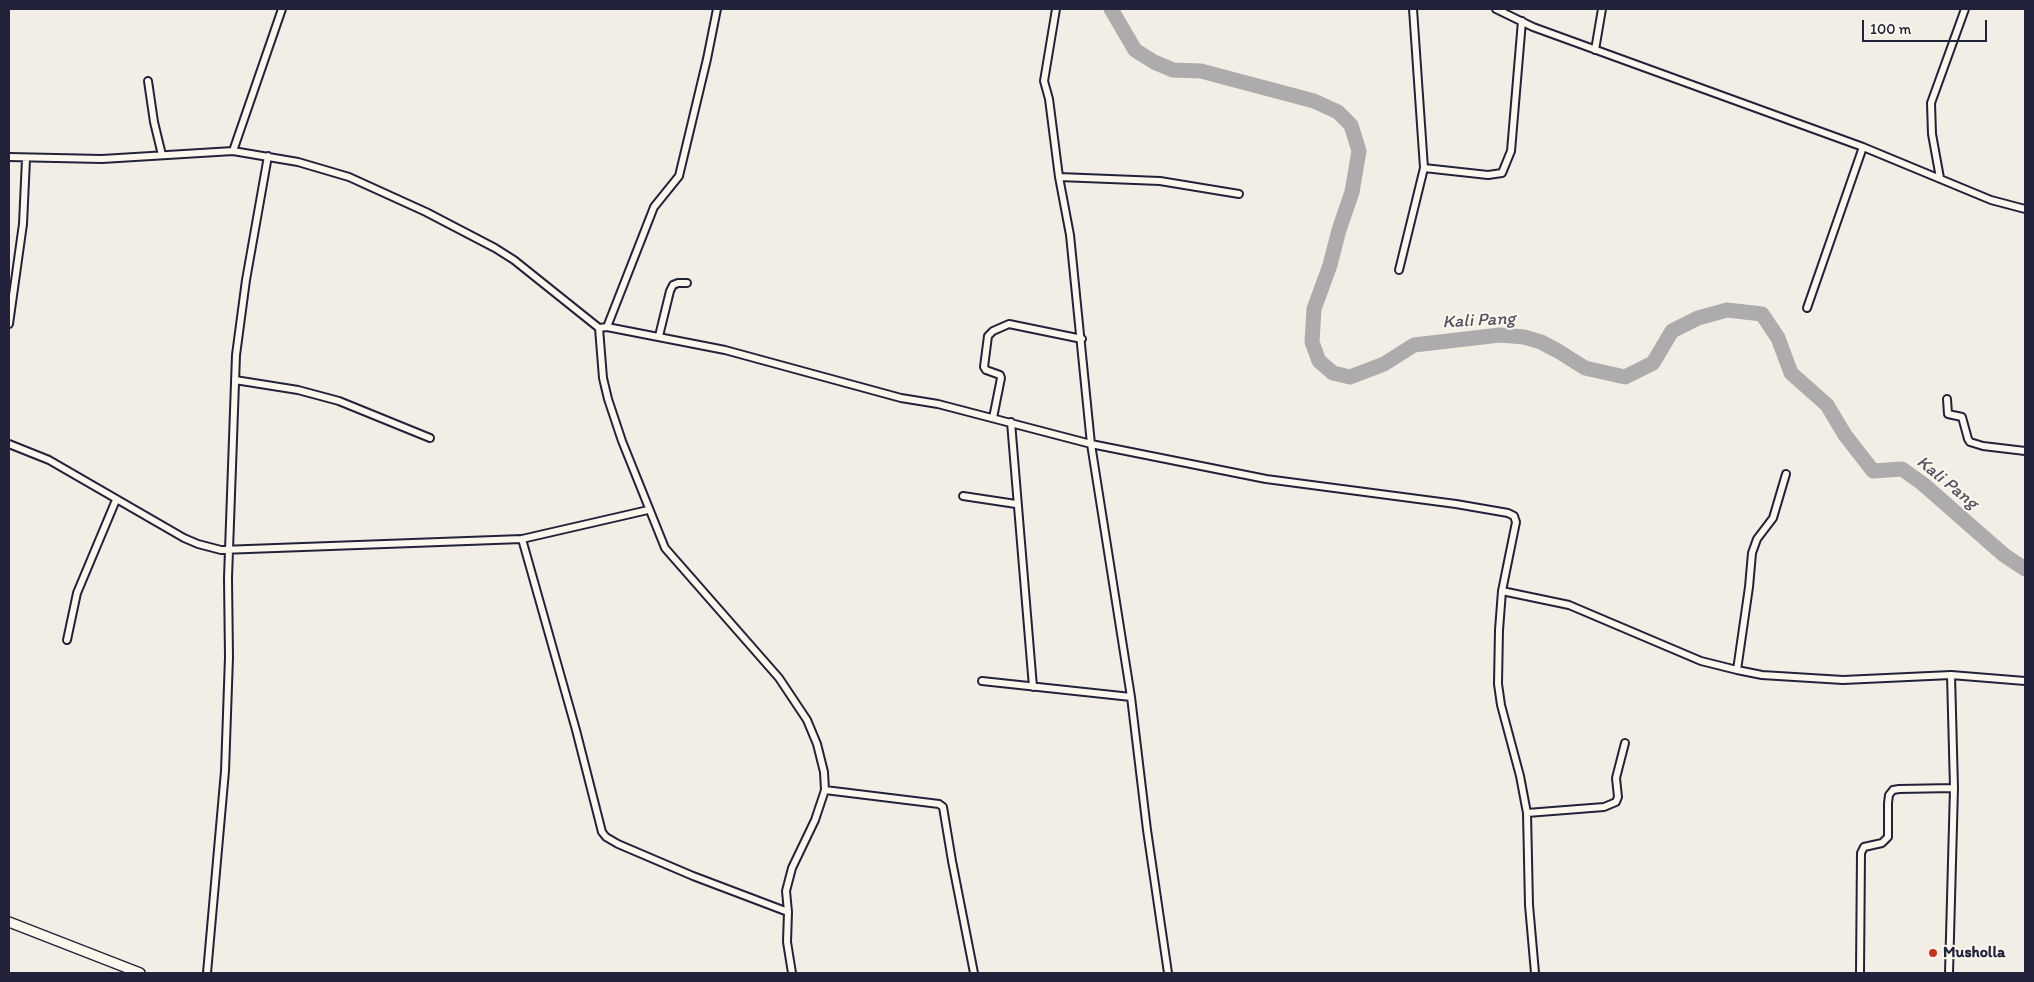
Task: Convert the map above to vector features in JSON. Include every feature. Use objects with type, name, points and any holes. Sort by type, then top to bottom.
[{"type":"street","points":[[233,151],[282,9]]},
{"type":"street","points":[[607,327],[654,207],[679,176],[717,9]]},
{"type":"street","points":[[1056,9],[1044,81],[1050,107],[1058,176],[1070,235],[1082,339],[1091,444],[1131,697],[1147,830],[1168,973]]},
{"type":"street","points":[[1399,270],[1424,168],[1413,9]]},
{"type":"street","points":[[1496,9],[1534,27],[1863,147],[1991,200],[2025,209]]},
{"type":"street","points":[[1596,50],[1602,9]]},
{"type":"street","points":[[1940,178],[1932,134],[1931,103],[1965,9]]},
{"type":"street","points":[[1424,168],[1488,175],[1502,173],[1511,152],[1522,21]]},
{"type":"street","points":[[148,81],[154,122],[162,155]]},
{"type":"street","points":[[1807,308],[1863,147]]},
{"type":"street","points":[[9,157],[26,159],[102,159],[233,151],[298,162],[349,177],[426,212],[514,260],[599,328],[608,399],[648,510],[665,548],[793,696],[807,720],[817,744],[824,772],[825,790],[815,820],[792,868],[786,891],[788,912],[787,942],[792,973]]},
{"type":"street","points":[[207,973],[225,771],[229,657],[228,578],[240,320],[268,156]]},
{"type":"street","points":[[9,324],[23,224],[26,159]]},
{"type":"street","points":[[1058,176],[1160,181],[1239,194]]},
{"type":"street","points":[[659,336],[670,291],[678,283],[687,283]]},
{"type":"street","points":[[993,418],[1001,378],[1000,375],[986,370],[984,367],[988,336],[992,330],[1009,324],[1082,339]]},
{"type":"street","points":[[599,328],[607,327],[659,336],[725,350],[901,398],[938,404],[1091,444],[1266,478],[1456,504],[1508,513],[1514,516],[1516,522],[1502,592],[1498,684],[1501,705],[1520,776],[1527,813],[1529,906],[1535,973]]},
{"type":"street","points":[[236,380],[298,390],[339,401],[430,438]]},
{"type":"street","points":[[1948,399],[1948,414],[1962,418],[1970,442],[1983,446],[2025,451]]},
{"type":"street","points":[[1010,422],[1033,687]]},
{"type":"street","points":[[9,444],[48,460],[184,538],[209,548],[230,551],[526,537],[648,510]]},
{"type":"street","points":[[1737,670],[1750,587],[1752,553],[1757,539],[1773,518],[1786,474]]},
{"type":"street","points":[[963,496],[1016,504]]},
{"type":"street","points":[[67,640],[77,593],[116,500]]},
{"type":"street","points":[[526,537],[602,832],[610,840],[626,847],[694,876],[788,912]]},
{"type":"street","points":[[1502,592],[1569,605],[1702,661],[1762,675],[1843,680],[1951,676],[2025,681]]},
{"type":"street","points":[[1949,973],[1954,788],[1951,676]]},
{"type":"street","points":[[982,680],[1131,697]]},
{"type":"street","points":[[1527,813],[1604,807],[1616,802],[1618,797],[1616,778],[1624,743]]},
{"type":"street","points":[[1860,973],[1861,853],[1864,847],[1882,843],[1888,837],[1889,795],[1893,790],[1899,788],[1954,788]]},
{"type":"street","points":[[825,790],[938,804],[943,808],[974,973]]},
{"type":"street","points":[[9,922],[140,973]]},
{"type":"waterway","name":"Kali Pang","points":[[1111,9],[1135,50],[1154,62],[1173,70],[1201,71],[1314,101],[1338,112],[1351,125],[1359,151],[1352,192],[1330,265],[1314,309],[1312,342],[1319,361],[1333,373],[1350,377],[1384,364],[1414,345],[1500,335],[1524,337],[1541,342],[1585,368],[1625,377],[1653,363],[1672,331],[1698,318],[1727,310],[1762,314],[1778,338],[1791,373],[1827,405],[1845,435],[1873,471],[1902,469],[1923,484],[2004,555],[2025,569]]},
{"type":"place","name":"Musholla","points":[[1933,953]]}]
